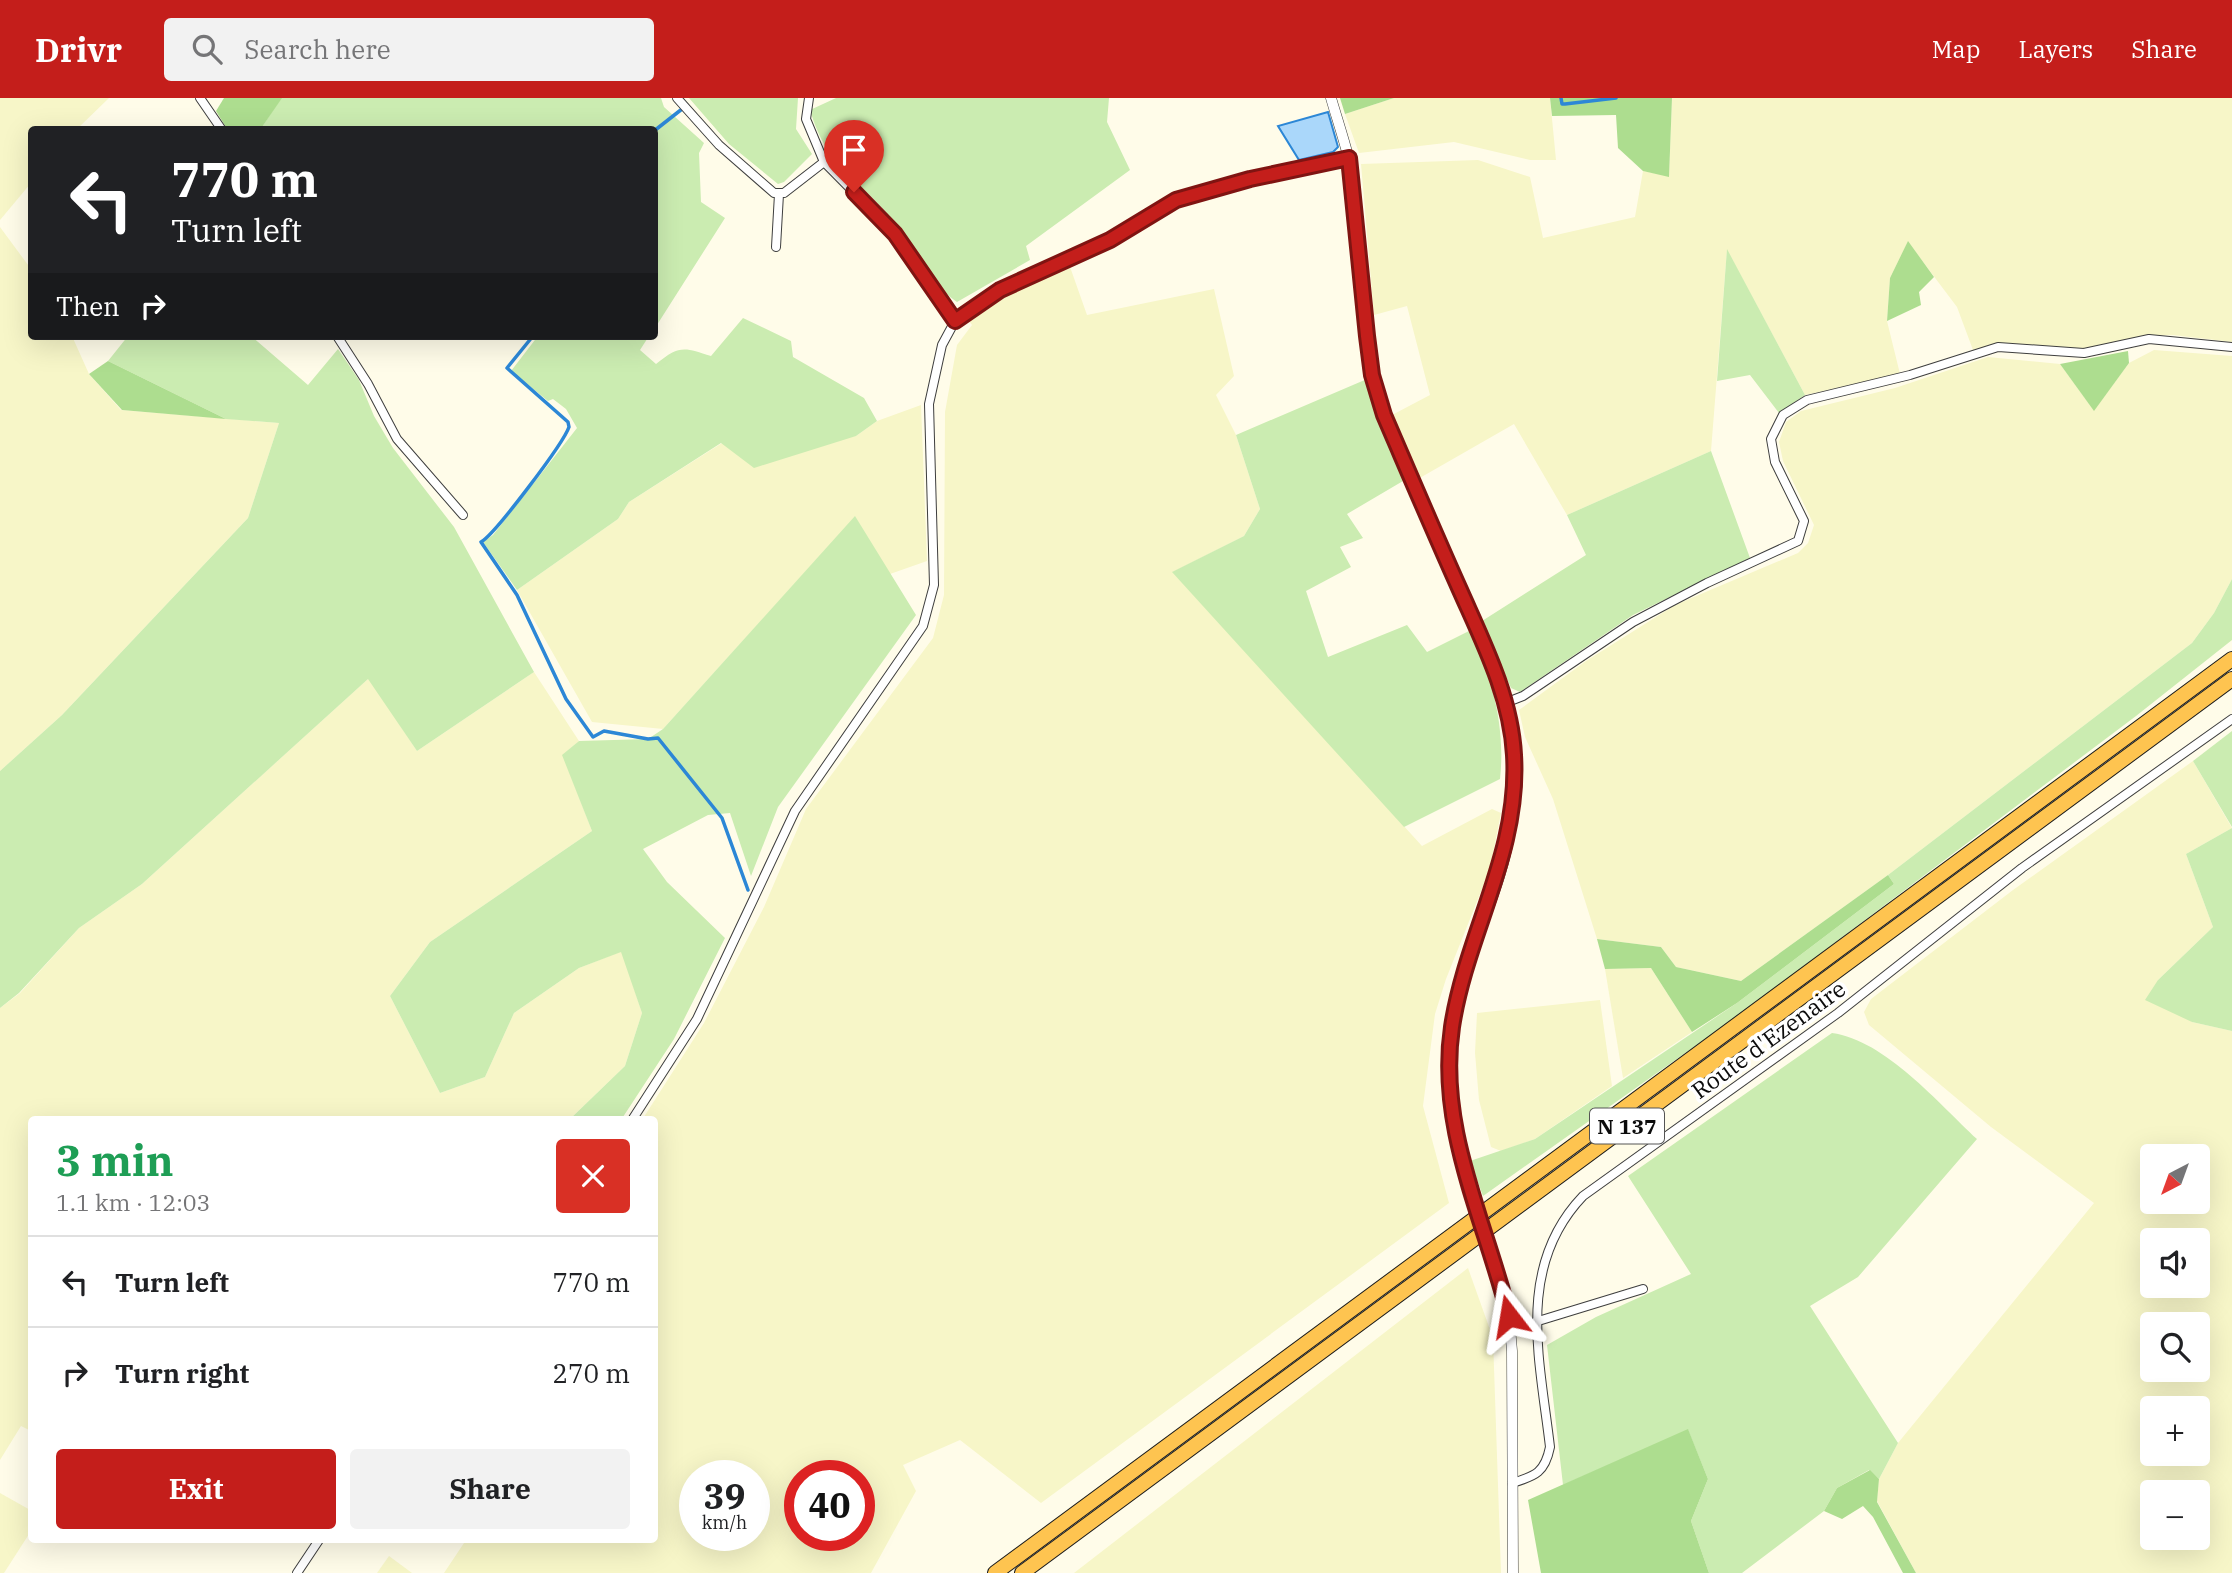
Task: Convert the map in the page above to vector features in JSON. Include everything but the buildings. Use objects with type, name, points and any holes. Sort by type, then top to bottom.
[{"type":"highway","name":"N 137","points":[[995,1573],[2232,659]]},
{"type":"highway","name":"N 137","points":[[1022,1573],[2232,679]]},
{"type":"street","points":[[200,98],[219,126]]},
{"type":"street","points":[[677,98],[719,145],[768,190],[779,194]]},
{"type":"street","points":[[809,98],[806,119],[824,162],[895,234],[955,321]]},
{"type":"street","points":[[1331,98],[1349,158],[1372,375],[1384,415],[1488,651],[1505,703],[1514,754],[1511,828],[1458,997],[1449,1070],[1451,1114],[1459,1154],[1496,1266],[1509,1316],[1512,1351],[1513,1573]]},
{"type":"street","points":[[635,1116],[697,1019],[795,811],[923,626],[934,585],[929,404],[942,345],[955,321],[1000,290],[1110,240],[1176,200],[1250,179],[1349,158]]},
{"type":"street","points":[[779,194],[824,162]]},
{"type":"street","points":[[776,247],[779,194]]},
{"type":"street","points":[[1505,703],[1523,696],[1633,622],[1707,583],[1798,541],[1804,521],[1775,462],[1771,439],[1777,422],[1798,404],[1910,375],[1998,347],[2084,353],[2157,339],[2232,347]]},
{"type":"street","points":[[340,340],[368,384],[397,439],[463,515]]},
{"type":"street","name":"Route d'Ezenaire","points":[[1512,1483],[1540,1472],[1547,1464],[1550,1447],[1535,1322],[1536,1296],[1562,1224],[1583,1196],[1838,1013],[2022,869],[2232,719]]},
{"type":"street","points":[[1535,1322],[1643,1289]]},
{"type":"street","points":[[297,1573],[317,1543]]},
{"type":"green space","points":[[0,98],[109,98],[80,126],[28,126],[28,187],[0,220]]},
{"type":"green space","points":[[224,98],[282,98],[263,126],[225,126],[216,111]]},
{"type":"green space","points":[[281,98],[661,98],[664,107],[704,143],[699,153],[701,202],[725,218],[658,323],[658,126],[263,126]]},
{"type":"green space","points":[[689,98],[798,98],[796,129],[812,154],[784,182],[778,184],[729,144]]},
{"type":"green space","points":[[836,98],[1109,98],[1107,122],[1130,170],[1026,246],[1030,260],[957,302],[938,285],[894,222],[826,147],[810,110]]},
{"type":"green space","points":[[1340,98],[1394,98],[1345,114]]},
{"type":"green space","points":[[1394,98],[1550,98],[1556,160],[1530,160],[1454,142],[1359,153],[1345,114]]},
{"type":"green space","points":[[1550,98],[1672,98],[1669,177],[1643,171],[1618,148],[1616,115],[1552,116]]},
{"type":"green space","points":[[1672,98],[2232,98],[2232,342],[2173,335],[2143,336],[2087,349],[2006,343],[1973,350],[1957,307],[1908,242],[1890,278],[1887,321],[1900,374],[1805,395],[1727,250],[1711,451],[1567,515],[1514,424],[1418,479],[1392,415],[1430,395],[1407,306],[1374,315],[1361,164],[1478,160],[1530,177],[1543,238],[1635,217],[1643,171],[1669,176]]},
{"type":"green space","points":[[0,227],[28,265],[28,340],[74,340],[89,374],[121,410],[279,423],[248,518],[62,715],[0,771]]},
{"type":"green space","points":[[1908,241],[1934,277],[1919,292],[1921,305],[1887,321],[1890,278]]},
{"type":"green space","points":[[1727,249],[1805,395],[1779,413],[1750,375],[1717,381]]},
{"type":"green space","points":[[1069,264],[1087,315],[1214,289],[1234,376],[1216,395],[1236,435],[1260,509],[1244,536],[1173,572],[1422,846],[1492,809],[1501,813],[1490,869],[1446,979],[1435,1014],[1423,1106],[1449,1203],[1041,1503],[960,1440],[903,1465],[916,1491],[871,1573],[444,1573],[464,1543],[658,1543],[658,1116],[645,1116],[704,1023],[764,907],[806,809],[933,638],[944,595],[945,412],[957,345],[972,325],[968,320],[979,310],[1019,286]]},
{"type":"green space","points":[[743,318],[791,341],[793,357],[864,398],[877,421],[856,436],[754,468],[721,443],[629,502],[618,519],[517,590],[483,542],[493,535],[577,428],[566,409],[553,399],[548,401],[511,371],[535,340],[646,340],[640,350],[656,364],[670,353],[682,349],[711,356]]},
{"type":"green space","points":[[125,340],[256,340],[308,385],[338,349],[359,380],[374,416],[393,448],[454,527],[534,672],[417,751],[368,679],[142,884],[79,928],[19,993],[0,1008],[0,771],[62,715],[248,518],[279,423],[226,419],[108,361]]},
{"type":"green space","points":[[2154,350],[2232,356],[2232,579],[2214,613],[2192,643],[1888,875],[1741,981],[1676,967],[1661,947],[1597,939],[1553,799],[1525,737],[1519,710],[1586,661],[1675,605],[1798,553],[1808,543],[1814,525],[1783,461],[1779,442],[1786,422],[1801,411],[1895,388],[1988,357],[2060,364],[2094,410],[2129,363]]},
{"type":"green space","points":[[2128,351],[2129,363],[2094,411],[2060,364]]},
{"type":"green space","points":[[108,361],[226,419],[122,410],[89,374]]},
{"type":"green space","points":[[1367,379],[1403,481],[1347,514],[1363,538],[1340,547],[1351,567],[1306,591],[1328,657],[1407,625],[1427,652],[1473,629],[1496,702],[1501,740],[1500,779],[1404,827],[1172,572],[1244,536],[1260,509],[1236,435]]},
{"type":"green space","points":[[921,405],[927,561],[890,574],[855,517],[663,729],[592,722],[517,590],[618,519],[629,502],[722,443],[856,436],[877,421]]},
{"type":"green space","points":[[1711,451],[1750,558],[1633,615],[1520,692],[1511,688],[1482,621],[1586,555],[1567,515]]},
{"type":"green space","points":[[855,516],[916,615],[778,807],[751,876],[730,813],[708,815],[643,849],[667,882],[725,938],[674,1039],[624,1116],[573,1116],[625,1066],[642,1013],[621,952],[579,968],[514,1013],[485,1077],[440,1093],[390,996],[430,942],[592,831],[562,755],[579,741],[648,739],[663,729]]},
{"type":"green space","points":[[2232,579],[2232,640],[2136,716],[1732,1020],[1483,1196],[1470,1161],[1535,1139],[1737,1003],[1894,884],[1888,875],[2192,643],[2214,613]]},
{"type":"green space","points":[[534,672],[579,741],[563,755],[592,831],[430,942],[390,996],[440,1093],[485,1077],[514,1013],[579,968],[622,951],[642,1013],[625,1066],[573,1116],[28,1116],[28,1430],[21,1426],[0,1460],[0,1008],[20,993],[79,928],[142,884],[369,678],[417,751]]},
{"type":"green space","points":[[2232,731],[2232,827],[2193,761]]},
{"type":"green space","points":[[2193,761],[2232,828],[2186,854],[2213,927],[2158,980],[2192,1022],[2232,1031],[2232,1573],[1916,1573],[1877,1501],[1879,1479],[1898,1443],[2094,1203],[1991,1127],[1869,1025],[1864,1012],[1871,999],[2013,890]]},
{"type":"green space","points":[[2232,828],[2232,1031],[2192,1022],[2145,1000],[2158,980],[2213,927],[2186,854]]},
{"type":"green space","points":[[1888,875],[1894,884],[1737,1003],[1692,1032],[1651,968],[1605,969],[1597,939],[1661,947],[1676,967],[1741,981]]},
{"type":"green space","points":[[1651,968],[1692,1032],[1623,1078],[1605,969]]},
{"type":"green space","points":[[1600,1000],[1612,1086],[1535,1139],[1501,1151],[1491,1147],[1479,1100],[1475,1053],[1477,1013]]},
{"type":"green space","points":[[1832,1033],[1852,1038],[1891,1060],[1977,1139],[1858,1277],[1810,1306],[1898,1443],[1879,1479],[1869,1470],[1837,1488],[1824,1511],[1742,1573],[1709,1573],[1691,1521],[1708,1479],[1688,1430],[1563,1485],[1547,1345],[1596,1317],[1691,1274],[1628,1176]]},
{"type":"green space","points":[[1468,1268],[1493,1338],[1501,1573],[1074,1573]]},
{"type":"green space","points":[[1688,1429],[1708,1479],[1691,1521],[1709,1573],[1541,1573],[1528,1500]]},
{"type":"green space","points":[[1870,1470],[1879,1479],[1877,1502],[1916,1573],[1903,1573],[1873,1517],[1863,1506],[1842,1519],[1824,1511],[1837,1488]]},
{"type":"green space","points":[[0,1493],[28,1509],[28,1536],[4,1573],[0,1573]]},
{"type":"green space","points":[[389,1556],[412,1573],[377,1573]]},
{"type":"water","points":[[1328,112],[1338,147],[1333,152],[1299,160],[1278,126]]},
{"type":"waterway","points":[[1561,98],[1562,104],[1616,98]]},
{"type":"waterway","points":[[658,128],[682,109]]},
{"type":"waterway","points":[[530,340],[507,368],[568,422],[569,427],[528,488],[481,542],[517,595],[566,699],[593,737],[604,731],[648,739],[658,738],[722,818],[748,890]]},
{"type":"route","points":[[854,192],[895,234],[955,321],[1000,290],[1110,240],[1176,200],[1250,179],[1349,158],[1372,375],[1384,415],[1488,651],[1505,703],[1514,754],[1511,828],[1458,997],[1449,1070],[1451,1114],[1459,1154],[1496,1266],[1509,1316]]}]
